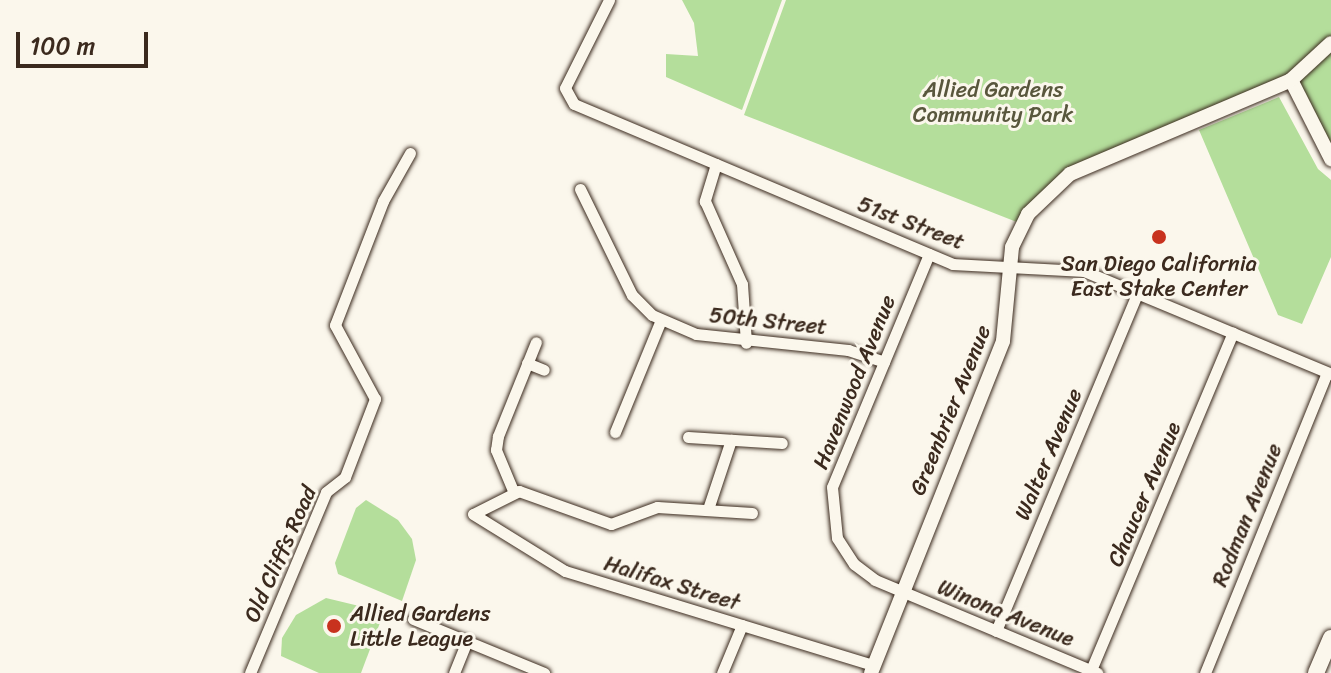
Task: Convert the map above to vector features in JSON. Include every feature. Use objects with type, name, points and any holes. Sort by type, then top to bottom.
[{"type":"main road","points":[[1316,673],[1331,638]]},
{"type":"street","name":"51st Street","points":[[609,0],[565,88],[574,104],[953,264],[1084,271],[1329,374]]},
{"type":"street","name":"Greenbrier Avenue","points":[[872,669],[899,591],[1003,341],[1016,232],[1050,188],[1070,174],[1291,80],[1331,43]]},
{"type":"street","points":[[1291,80],[1331,159]]},
{"type":"street","name":"Old Cliffs Road","points":[[250,673],[326,492],[345,477],[375,399],[335,325],[383,201],[410,153]]},
{"type":"street","points":[[716,164],[705,201],[742,284],[746,343]]},
{"type":"street","name":"50th Street","points":[[580,189],[632,295],[661,320],[746,343],[848,350],[884,362]]},
{"type":"street","name":"Havenwood Avenue","points":[[899,591],[847,556],[830,508],[832,487],[929,254]]},
{"type":"street","name":"Walter Avenue","points":[[996,631],[1138,292]]},
{"type":"street","points":[[615,432],[661,320]]},
{"type":"street","name":"Chaucer Avenue","points":[[1094,672],[1233,333]]},
{"type":"street","points":[[536,342],[496,450],[514,493],[611,524],[657,507],[752,513]]},
{"type":"street","points":[[527,363],[544,370]]},
{"type":"street","name":"Rodman Avenue","points":[[1205,673],[1329,374]]},
{"type":"street","points":[[688,437],[782,443]]},
{"type":"street","points":[[708,509],[731,440]]},
{"type":"street","name":"Halifax Street","points":[[514,493],[473,514],[565,571],[872,669]]},
{"type":"street","name":"Winona Avenue","points":[[899,591],[1094,672]]},
{"type":"street","points":[[413,619],[544,673]]},
{"type":"street","points":[[722,673],[742,625]]},
{"type":"street","points":[[454,673],[467,641]]},
{"type":"green space","points":[[682,0],[782,0],[742,110],[666,77],[666,54],[698,56],[694,23]]},
{"type":"green space","name":"Allied Gardens Community Park","points":[[786,0],[1331,0],[1331,159],[1291,80],[1079,170],[1022,224],[744,115]]},
{"type":"green space","points":[[1279,97],[1318,169],[1331,180],[1331,257],[1302,324],[1278,315],[1199,130]]},
{"type":"green space","points":[[366,500],[398,520],[412,539],[416,560],[402,601],[338,574],[335,563],[356,508]]},
{"type":"green space","name":"Allied Gardens Little League","points":[[326,598],[384,612],[361,673],[319,673],[281,656],[282,638],[296,615]]},
{"type":"place","name":"San Diego California East Stake Center","points":[[1159,237]]},
{"type":"place","name":"Allied Gardens Little League","points":[[334,626]]}]
